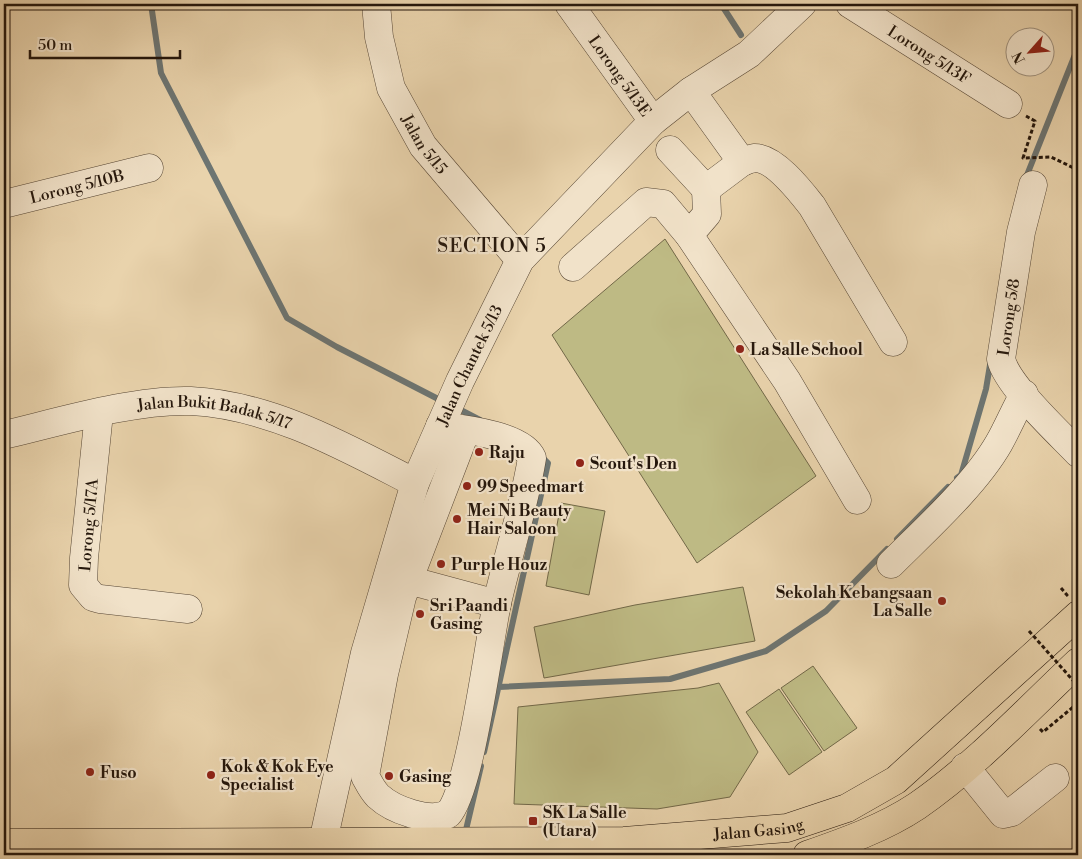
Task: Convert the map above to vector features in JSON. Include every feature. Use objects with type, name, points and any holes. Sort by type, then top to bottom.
[{"type":"main road","name":"Jalan Gasing","points":[[4,843],[322,848],[406,838],[624,848],[787,828],[847,808],[896,780],[1072,605]]},
{"type":"main road","name":"Jalan Gasing","points":[[807,855],[851,840],[916,806],[965,767],[1078,662]]},
{"type":"street","name":"Jalan 5/15","points":[[376,4],[379,37],[391,88],[423,146],[520,260]]},
{"type":"street","name":"Lorong 5/13E","points":[[569,4],[653,121]]},
{"type":"street","name":"Jalan Chantek 5/13","points":[[322,848],[365,653],[398,576],[415,483],[453,428],[520,260],[653,121],[691,90],[749,54],[802,4]]},
{"type":"street","name":"Lorong 5/13F","points":[[850,4],[1008,104]]},
{"type":"street","points":[[691,90],[742,162]]},
{"type":"street","points":[[670,150],[706,189],[707,214],[689,236]]},
{"type":"street","points":[[706,189],[742,162],[753,158],[771,164],[800,190],[812,206],[893,342]]},
{"type":"street","name":"Lorong 5/10B","points":[[4,204],[149,168]]},
{"type":"street","name":"Lorong 5/8","points":[[1033,184],[1020,232],[1001,353],[1002,365],[1024,394],[1078,453]]},
{"type":"street","points":[[573,267],[646,202],[663,204],[689,236],[787,381],[857,500]]},
{"type":"street","points":[[891,564],[942,513],[976,473],[999,443],[1024,394]]},
{"type":"street","name":"Jalan Bukit Badak 5/17","points":[[4,435],[99,413],[190,401],[234,407],[272,417],[340,444],[415,483]]},
{"type":"street","name":"Lorong 5/17A","points":[[99,413],[84,558],[83,585],[93,597],[100,599],[188,609]]},
{"type":"street","points":[[340,768],[365,776],[378,796],[391,804],[406,838],[448,814],[456,802],[467,761],[497,604],[532,458],[529,452],[519,444],[453,428],[398,576],[402,597],[384,674],[365,776]]},
{"type":"street","points":[[398,576],[497,604]]},
{"type":"street","points":[[965,767],[1003,814],[1012,812],[1055,778]]},
{"type":"path","points":[[1035,122],[1023,158],[1051,157],[1078,170]]},
{"type":"path","points":[[1061,588],[1072,605]]},
{"type":"path","points":[[1029,631],[1078,686]]},
{"type":"shaded area","points":[[665,239],[816,476],[697,563],[552,335]]},
{"type":"shaded area","points":[[561,503],[605,511],[589,595],[546,586]]},
{"type":"shaded area","points":[[743,587],[755,641],[544,678],[534,627],[635,605]]},
{"type":"shaded area","points":[[813,666],[857,728],[824,751],[781,688]]},
{"type":"shaded area","points":[[719,683],[758,752],[730,797],[657,809],[514,804],[518,707],[698,688]]},
{"type":"shaded area","points":[[779,689],[822,752],[789,775],[746,712]]},
{"type":"waterway","points":[[151,4],[161,73],[287,318],[337,347],[444,402]]},
{"type":"waterway","points":[[721,4],[741,35]]},
{"type":"waterway","points":[[1025,180],[1078,47]]},
{"type":"waterway","points":[[957,478],[961,475],[986,389],[991,359]]},
{"type":"waterway","points":[[455,407],[480,420]]},
{"type":"waterway","points":[[484,752],[548,463],[540,455]]},
{"type":"waterway","points":[[897,539],[948,487]]},
{"type":"waterway","points":[[499,687],[670,679],[766,651],[826,611],[887,549]]},
{"type":"waterway","points":[[465,834],[481,766]]},
{"type":"place","name":"La Salle School","points":[[740,349]]},
{"type":"place","name":"Raju","points":[[479,452]]},
{"type":"place","name":"Scout's Den","points":[[580,463]]},
{"type":"place","name":"99 Speedmart","points":[[467,486]]},
{"type":"place","name":"Mei Ni Beauty Hair Saloon","points":[[457,519]]},
{"type":"place","name":"Purple Houz","points":[[441,564]]},
{"type":"place","name":"Sekolah Kebangsaan La Salle","points":[[942,601]]},
{"type":"place","name":"Sri Paandi Gasing","points":[[420,614]]},
{"type":"place","name":"Fuso","points":[[90,772]]},
{"type":"place","name":"Kok & Kok Eye Specialist","points":[[211,775]]},
{"type":"place","name":"Gasing","points":[[389,776]]},
{"type":"place","name":"SK La Salle (Utara)","points":[[533,821]]},
{"type":"district","name":"SECTION 5","points":[[492,245]]}]
